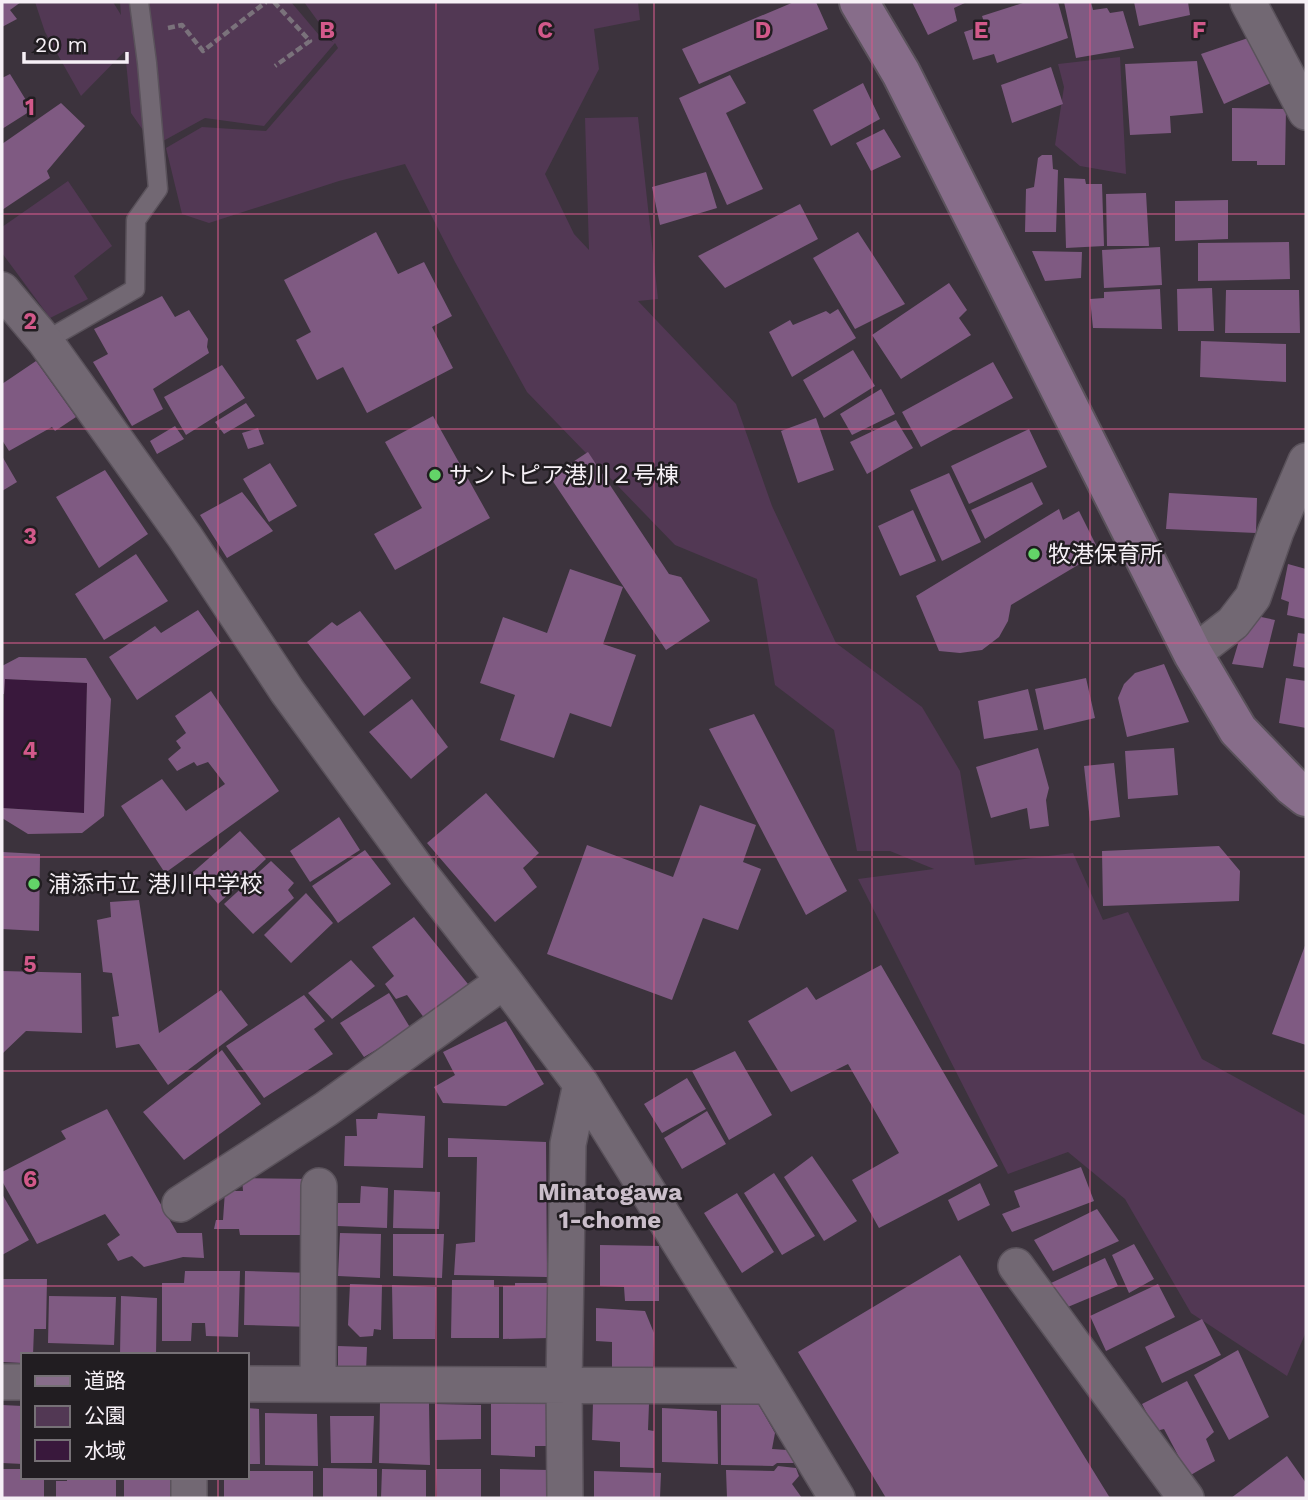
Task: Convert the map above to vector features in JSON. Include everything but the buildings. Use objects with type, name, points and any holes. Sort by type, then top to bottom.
[{"type":"street","points":[[859,2],[901,73],[1193,654],[1238,730],[1306,797]]},
{"type":"street","points":[[1248,2],[1306,113]]},
{"type":"street","points":[[2,290],[45,341],[185,537],[287,691],[419,872],[581,1084],[837,1498]]},
{"type":"street","points":[[1193,654],[1233,623],[1253,597],[1291,533],[1306,461]]},
{"type":"street","points":[[180,1204],[327,1109],[504,981]]},
{"type":"street","points":[[565,1498],[568,1144],[581,1084]]},
{"type":"street","points":[[318,1384],[319,1186]]},
{"type":"street","points":[[1016,1266],[1186,1498]]},
{"type":"street","points":[[2,1382],[21,1382]]},
{"type":"street","points":[[248,1384],[769,1386]]},
{"type":"street","points":[[188,1479],[188,1498]]},
{"type":"lane","points":[[45,341],[135,289],[136,220],[158,189],[139,2]]},
{"type":"path","points":[[143,32],[182,25],[203,51],[265,2]]},
{"type":"path","points":[[274,2],[310,41],[275,66]]},
{"type":"green space","points":[[35,2],[113,2],[121,15],[120,2],[291,2],[319,35],[333,42],[304,2],[638,2],[640,20],[594,29],[599,69],[545,174],[574,234],[589,250],[585,118],[638,117],[658,299],[638,301],[736,404],[772,506],[836,643],[922,707],[960,771],[975,865],[1073,853],[1103,920],[1128,912],[1202,1059],[1306,1116],[1306,1332],[1287,1376],[1191,1313],[1125,1199],[1068,1152],[1008,1174],[858,879],[934,869],[890,851],[857,851],[834,730],[775,685],[757,579],[675,545],[527,392],[455,262],[405,164],[339,181],[209,223],[182,214],[166,148],[202,127],[266,131],[338,48],[335,43],[264,126],[205,118],[154,146],[131,113],[125,51],[81,96],[45,32]]},
{"type":"green space","points":[[1120,57],[1126,174],[1080,166],[1055,145],[1064,87],[1058,64]]},
{"type":"green space","points":[[68,181],[112,246],[74,276],[88,299],[50,318],[2,253],[2,227]]},
{"type":"water","points":[[5,679],[87,683],[84,813],[2,808]]},
{"type":"place","name":"サントピア港川２号棟","points":[[435,475]]},
{"type":"place","name":"牧港保育所","points":[[1034,554]]},
{"type":"place","name":"浦添市立 港川中学校","points":[[34,884]]},
{"type":"district","name":"Minatogawa 1-chome","points":[[610,1206]]}]
